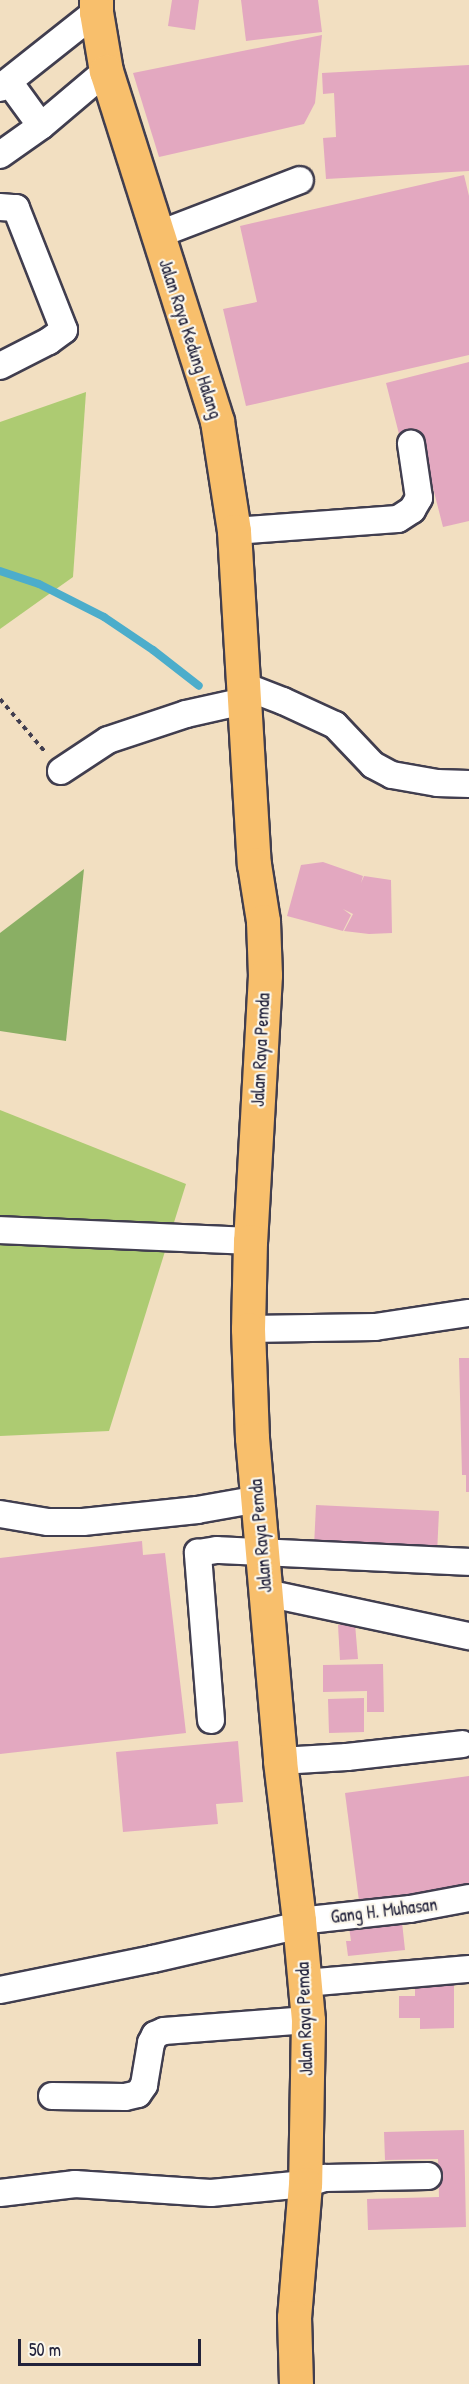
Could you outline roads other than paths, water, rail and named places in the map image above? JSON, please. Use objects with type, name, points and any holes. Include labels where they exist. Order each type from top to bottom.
[{"type":"main road","name":"Jalan Raya Kedung Halang","points":[[96,6],[106,71],[217,421],[234,531],[244,694]]},
{"type":"main road","name":"Jalan Raya Pemda","points":[[244,694],[254,864],[263,921],[265,975],[250,1241],[248,1329],[252,1438],[264,1554],[280,1761],[308,2020],[305,2184],[294,2317],[296,2384]]},
{"type":"street","points":[[41,126],[5,85],[96,6]]},
{"type":"street","points":[[0,155],[41,126],[106,71]]},
{"type":"street","points":[[157,235],[300,180]]},
{"type":"street","points":[[0,207],[16,208],[64,330],[49,341],[0,366]]},
{"type":"street","points":[[234,531],[398,519],[412,510],[419,498],[411,444]]},
{"type":"street","points":[[61,771],[108,740],[244,694],[284,701],[335,725],[374,765],[392,775],[437,783],[469,784]]},
{"type":"street","points":[[0,1230],[250,1241]]},
{"type":"street","points":[[248,1329],[375,1327],[469,1312]]},
{"type":"street","points":[[0,1514],[48,1522],[83,1522],[197,1510],[259,1499]]},
{"type":"street","points":[[211,1720],[197,1557],[202,1552],[217,1550],[469,1562]]},
{"type":"street","points":[[266,1593],[469,1636]]},
{"type":"street","points":[[280,1761],[347,1757],[462,1744]]},
{"type":"street","name":"Gang H. Muhasan","points":[[0,1990],[141,1962],[299,1923],[469,1899]]},
{"type":"street","points":[[305,1983],[469,1969]]},
{"type":"street","points":[[52,2096],[125,2097],[138,2094],[144,2085],[151,2043],[155,2035],[164,2031],[308,2020]]},
{"type":"street","points":[[0,2193],[75,2184],[211,2193],[305,2184],[326,2178],[428,2176]]},
{"type":"waterway","points":[[0,571],[39,584],[104,617],[153,650],[199,686]]}]
